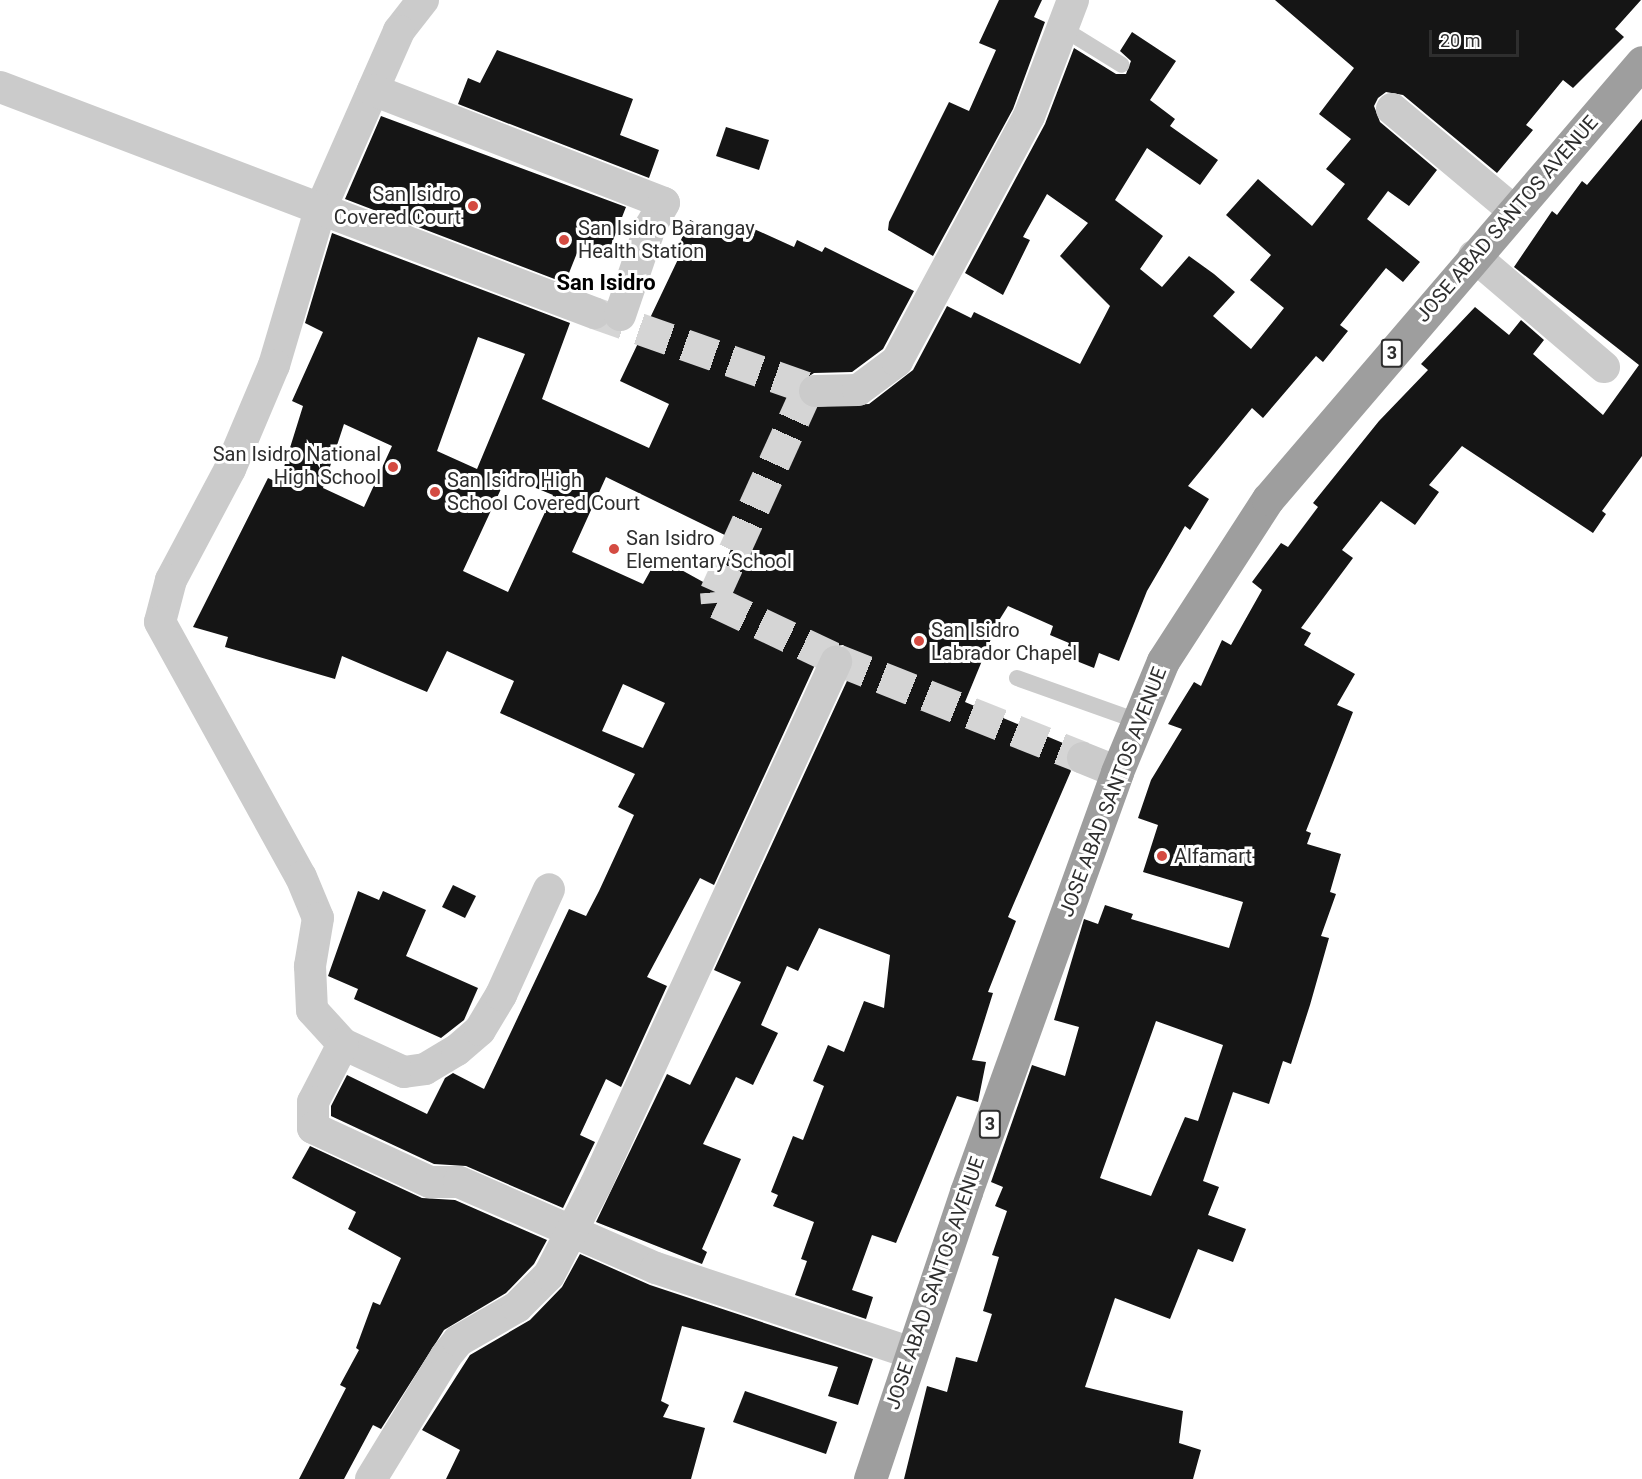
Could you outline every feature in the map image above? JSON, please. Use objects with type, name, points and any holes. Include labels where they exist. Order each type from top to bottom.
[{"type":"highway","name":"JOSE ABAD SANTOS AVENUE","points":[[870,1479],[909,1352],[1117,772],[1174,643],[1268,499],[1642,62]]},
{"type":"street","points":[[423,0],[399,31],[320,210],[274,365],[230,469],[171,580],[160,622],[301,877],[318,918],[310,966],[312,1010],[343,1044],[404,1072],[425,1069],[457,1050],[480,1030],[501,995],[549,889]]},
{"type":"street","points":[[814,391],[858,390],[897,361],[1029,116],[1068,14]]},
{"type":"street","points":[[0,87],[320,210],[607,314],[650,227],[664,204],[374,90]]},
{"type":"street","points":[[1392,109],[1514,211]]},
{"type":"street","points":[[1474,256],[1604,368]]},
{"type":"street","points":[[371,1479],[446,1356],[458,1341],[534,1292],[549,1275],[570,1228],[596,1184],[836,662]]},
{"type":"street","points":[[1083,758],[1117,772]]},
{"type":"street","points":[[343,1044],[313,1102],[313,1128],[430,1182],[459,1182],[570,1228],[656,1268],[909,1352]]},
{"type":"lane","points":[[1068,14],[1122,65]]},
{"type":"lane","points":[[1017,678],[1138,721]]},
{"type":"building","points":[[999,0],[1042,0],[1034,17],[1045,22],[1013,109],[933,256],[888,230],[889,222],[949,102],[969,111],[996,50],[979,43]]},
{"type":"building","points":[[1275,0],[1641,0],[1615,29],[1624,37],[1573,88],[1563,80],[1526,125],[1533,130],[1497,173],[1403,95],[1386,92],[1378,98],[1374,106],[1380,122],[1437,170],[1409,206],[1388,191],[1367,219],[1420,262],[1403,282],[1386,268],[1340,325],[1348,331],[1323,362],[1316,356],[1263,418],[1252,408],[1188,486],[1209,499],[1190,530],[1185,526],[1147,591],[1119,661],[1099,653],[1094,668],[1064,656],[1069,643],[1050,635],[1053,626],[1008,606],[998,622],[965,702],[1070,746],[1065,760],[1071,771],[1008,917],[1016,921],[988,992],[993,993],[972,1060],[986,1062],[978,1102],[957,1096],[896,1243],[872,1235],[852,1290],[873,1297],[866,1319],[795,1295],[807,1261],[801,1259],[814,1222],[773,1206],[778,1195],[771,1192],[793,1136],[803,1140],[824,1086],[813,1081],[828,1045],[844,1052],[864,1001],[884,1008],[890,955],[819,928],[798,971],[787,966],[761,1025],[778,1033],[753,1085],[736,1077],[703,1144],[741,1159],[702,1249],[707,1252],[702,1264],[596,1222],[667,1074],[690,1085],[741,982],[714,970],[852,670],[851,652],[843,645],[826,647],[820,654],[714,885],[700,878],[647,977],[667,986],[621,1087],[606,1079],[580,1135],[595,1142],[563,1208],[466,1166],[434,1164],[331,1116],[331,1106],[347,1075],[427,1114],[445,1078],[453,1073],[484,1089],[569,909],[586,916],[599,891],[634,815],[618,807],[635,774],[500,713],[514,681],[447,651],[427,692],[342,656],[335,679],[225,647],[228,637],[193,627],[268,478],[279,483],[303,406],[292,401],[323,332],[305,323],[332,233],[570,323],[542,399],[649,448],[669,404],[620,381],[681,253],[676,251],[690,220],[735,240],[743,224],[794,247],[797,240],[822,252],[825,247],[914,291],[883,349],[852,372],[814,373],[800,382],[797,392],[807,407],[869,404],[913,370],[947,306],[971,318],[974,312],[1080,364],[1110,306],[1060,256],[1088,223],[1047,194],[1023,237],[1030,240],[1003,295],[965,273],[1045,124],[1074,48],[1116,74],[1126,74],[1131,61],[1120,51],[1132,32],[1176,61],[1150,100],[1175,119],[1170,126],[1218,160],[1200,185],[1147,148],[1115,200],[1163,236],[1140,269],[1162,287],[1189,256],[1214,274],[1235,292],[1213,316],[1251,349],[1284,308],[1250,280],[1271,255],[1226,215],[1258,179],[1312,226],[1345,184],[1326,169],[1351,139],[1319,114],[1354,68]],"holes":[[[478,337],[525,354],[477,469],[437,451]],[[344,424],[392,446],[364,507],[323,488]],[[507,476],[553,495],[508,592],[463,571]],[[606,477],[735,540],[714,588],[658,557],[643,584],[572,552]],[[623,684],[665,703],[643,748],[602,731]]]},
{"type":"building","points":[[497,50],[633,99],[620,135],[659,150],[649,178],[458,104],[468,78],[480,83]]},
{"type":"building","points":[[381,116],[626,207],[608,253],[581,243],[565,283],[345,199]]},
{"type":"building","points":[[1642,119],[1642,456],[1602,511],[1606,514],[1593,533],[1462,446],[1429,485],[1439,492],[1415,525],[1381,501],[1342,550],[1353,558],[1301,628],[1311,633],[1304,645],[1355,674],[1337,705],[1353,712],[1306,831],[1311,833],[1307,844],[1341,854],[1330,892],[1336,894],[1321,936],[1329,938],[1310,1005],[1291,1064],[1283,1061],[1269,1104],[1233,1092],[1203,1181],[1219,1187],[1208,1215],[1246,1229],[1233,1262],[1198,1249],[1170,1319],[1115,1298],[1085,1387],[1183,1411],[1179,1443],[1201,1450],[1193,1479],[904,1479],[927,1386],[947,1392],[956,1357],[977,1362],[992,1314],[983,1311],[999,1257],[992,1255],[1007,1211],[995,1206],[1003,1187],[991,1182],[1032,1065],[1065,1076],[1079,1027],[1054,1020],[1084,919],[1098,924],[1105,905],[1133,914],[1131,919],[1229,948],[1243,902],[1143,872],[1158,825],[1138,818],[1151,780],[1182,729],[1168,724],[1194,682],[1201,686],[1222,640],[1231,645],[1262,590],[1252,582],[1281,543],[1288,547],[1318,507],[1313,503],[1379,421],[1428,370],[1421,364],[1475,307],[1509,335],[1521,320],[1544,340],[1533,354],[1603,415],[1639,365],[1514,267],[1552,211],[1557,215],[1582,181],[1587,185]],"holes":[[[1156,1021],[1223,1045],[1198,1121],[1185,1117],[1151,1196],[1100,1178]]]},
{"type":"building","points":[[726,127],[769,140],[759,170],[716,156]]},
{"type":"building","points":[[453,885],[476,896],[465,918],[442,907]]},
{"type":"building","points":[[358,891],[379,900],[383,891],[426,910],[406,956],[478,988],[464,1020],[441,1038],[354,999],[358,989],[328,976]]},
{"type":"building","points":[[310,1146],[422,1198],[455,1200],[547,1240],[534,1264],[506,1293],[444,1330],[381,1429],[373,1425],[344,1479],[299,1479],[346,1388],[340,1385],[359,1350],[356,1348],[373,1302],[380,1305],[401,1258],[348,1229],[356,1212],[292,1178]]},
{"type":"building","points":[[580,1254],[650,1285],[873,1359],[858,1405],[828,1396],[838,1367],[682,1326],[661,1401],[669,1405],[663,1417],[705,1428],[691,1479],[446,1479],[460,1450],[422,1430],[470,1355],[530,1320],[562,1287]]},
{"type":"building","points":[[745,1391],[837,1422],[826,1454],[733,1422]]},
{"type":"tunnel","points":[[594,313],[815,391]]},
{"type":"tunnel","points":[[807,391],[716,592],[717,603],[837,660],[1083,758]]},
{"type":"place","name":"San Isidro Covered Court","points":[[473,206]]},
{"type":"place","name":"San Isidro Barangay Health Station","points":[[564,240]]},
{"type":"place","name":"San Isidro National High School","points":[[393,467]]},
{"type":"place","name":"San Isidro High School Covered Court","points":[[435,492]]},
{"type":"place","name":"San Isidro Elementary School","points":[[614,549]]},
{"type":"place","name":"San Isidro Labrador Chapel","points":[[919,641]]},
{"type":"place","name":"Alfamart","points":[[1162,856]]},
{"type":"district","name":"San Isidro","points":[[606,283]]}]
